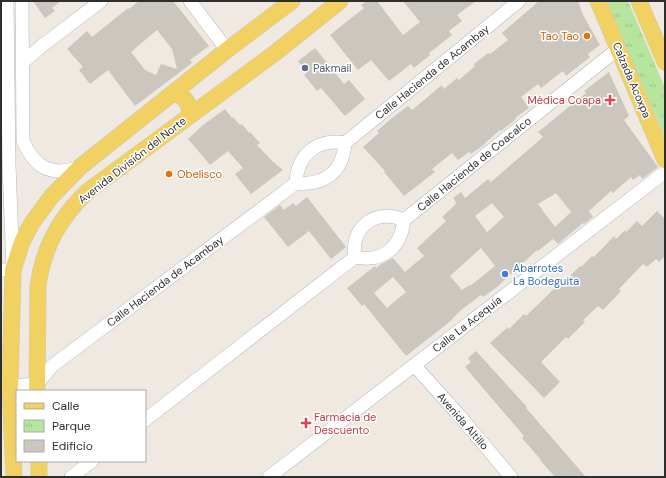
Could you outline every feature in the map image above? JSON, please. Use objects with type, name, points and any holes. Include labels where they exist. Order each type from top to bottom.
[{"type":"main road","points":[[14,477],[6,387],[7,270],[32,223],[51,197],[80,167],[227,50],[292,1]]},
{"type":"main road","name":"Avenida División del Norte","points":[[37,387],[38,286],[43,261],[52,236],[67,212],[88,191],[275,53],[340,1]]},
{"type":"main road","name":"Calzada Acoxpa","points":[[598,1],[665,160]]},
{"type":"main road","points":[[639,1],[665,62]]},
{"type":"main road","points":[[187,83],[190,97],[197,103],[205,104]]},
{"type":"main road","points":[[173,94],[178,94],[187,100],[190,108],[189,116]]},
{"type":"main road","points":[[39,462],[39,477]]},
{"type":"street","points":[[7,1],[4,48],[7,270]]},
{"type":"street","points":[[22,1],[22,141],[35,162],[45,168],[57,172],[80,167]]},
{"type":"street","points":[[22,63],[101,1]]},
{"type":"street","points":[[190,1],[227,50]]},
{"type":"street","name":"Calle Hacienda de Acambay","points":[[345,143],[519,1]]},
{"type":"street","name":"Calle Hacienda de Coacalco","points":[[404,220],[619,48]]},
{"type":"street","points":[[324,143],[345,143],[342,159],[332,173],[319,181],[312,183],[296,183],[298,168],[312,150],[324,143]]},
{"type":"street","name":"Calle La Acequia","points":[[269,477],[665,172]]},
{"type":"street","name":"Calle Hacienda de Acambay","points":[[37,387],[52,366],[296,183]]},
{"type":"street","points":[[146,419],[355,257],[378,257],[391,250],[401,236],[404,220],[397,217],[383,216],[369,221],[357,237],[355,244],[355,257]]},
{"type":"street","name":"Avenida Altillo","points":[[414,365],[459,415],[510,477]]},
{"type":"street","points":[[6,387],[37,387]]},
{"type":"street","points":[[71,477],[91,462]]},
{"type":"green space","points":[[606,1],[628,1],[665,88],[665,137]]},
{"type":"building","points":[[33,1],[61,1],[52,8],[55,11],[45,18]]},
{"type":"building","points":[[139,1],[173,1],[209,46],[190,60],[192,63],[135,106],[108,70],[90,84],[79,70],[83,67],[67,49],[87,31],[92,37],[128,8],[129,9]],"holes":[[[157,30],[172,49],[177,69],[161,64],[156,75],[145,70],[131,52]]]},
{"type":"building","points":[[367,1],[377,1],[403,35],[420,22],[403,1],[476,1],[457,15],[462,21],[449,31],[452,35],[429,53],[430,55],[414,68],[411,64],[389,81],[371,60],[358,70],[330,35],[364,8],[361,5]]},
{"type":"building","points":[[539,1],[578,1],[583,15],[600,45],[588,54],[590,57],[566,76],[563,71],[541,88],[538,84],[521,97],[529,108],[501,131],[500,130],[485,144],[471,154],[469,152],[458,160],[452,153],[432,169],[435,172],[404,196],[384,172],[385,171],[363,147],[379,133],[377,131],[408,106],[412,110],[442,85],[444,89],[457,78],[459,80],[475,66],[474,64],[508,40],[502,33]]},
{"type":"building","points":[[315,48],[344,84],[349,80],[365,99],[345,116],[321,88],[317,91],[304,75],[307,72],[298,61]]},
{"type":"building","points":[[609,72],[629,116],[624,120],[658,167],[642,179],[640,175],[633,180],[631,177],[613,193],[611,191],[589,211],[593,217],[584,224],[583,223],[558,244],[553,239],[538,251],[537,250],[497,287],[483,297],[481,295],[461,310],[447,324],[406,356],[364,304],[362,306],[347,288],[375,266],[376,268],[393,258],[405,272],[424,256],[417,248],[446,221],[442,217],[455,205],[456,202],[453,198],[461,192],[465,198],[488,179],[491,182],[543,137],[538,132],[586,93],[584,91]],"holes":[[[556,193],[571,212],[555,227],[538,204]],[[492,203],[504,217],[487,232],[475,216]],[[481,248],[495,266],[470,286],[469,285],[462,290],[450,276]],[[393,277],[406,292],[387,308],[374,293]]]},
{"type":"building","points":[[225,109],[232,118],[233,117],[240,125],[242,124],[249,133],[250,132],[260,143],[257,145],[283,170],[251,194],[235,174],[243,168],[228,151],[210,165],[188,139],[203,125]]},
{"type":"building","points":[[307,197],[346,247],[331,259],[309,231],[288,247],[264,217],[280,205],[284,210],[293,203],[296,206]]},
{"type":"building","points":[[657,211],[665,219],[665,256],[659,262],[656,259],[647,267],[643,264],[619,289],[621,291],[603,310],[598,306],[583,320],[585,322],[568,339],[566,337],[541,362],[560,382],[544,398],[490,343],[508,327],[509,329],[524,314],[526,316],[556,287],[557,289],[580,266],[581,267],[592,256],[594,257],[614,236],[616,239],[637,221],[642,226]]},
{"type":"building","points":[[476,351],[527,407],[526,408],[586,477],[555,477],[540,460],[522,438],[524,436],[465,367],[471,362],[468,358]]},
{"type":"place","name":"Tao Tao","points":[[587,36]]},
{"type":"place","name":"Pakmail","points":[[305,68]]},
{"type":"place","name":"Médica Coapa","points":[[610,100]]},
{"type":"place","name":"Obelisco","points":[[169,174]]},
{"type":"place","name":"Abarrotes La Bodeguita","points":[[505,274]]},
{"type":"place","name":"Farmacia de Descuento","points":[[306,423]]}]
